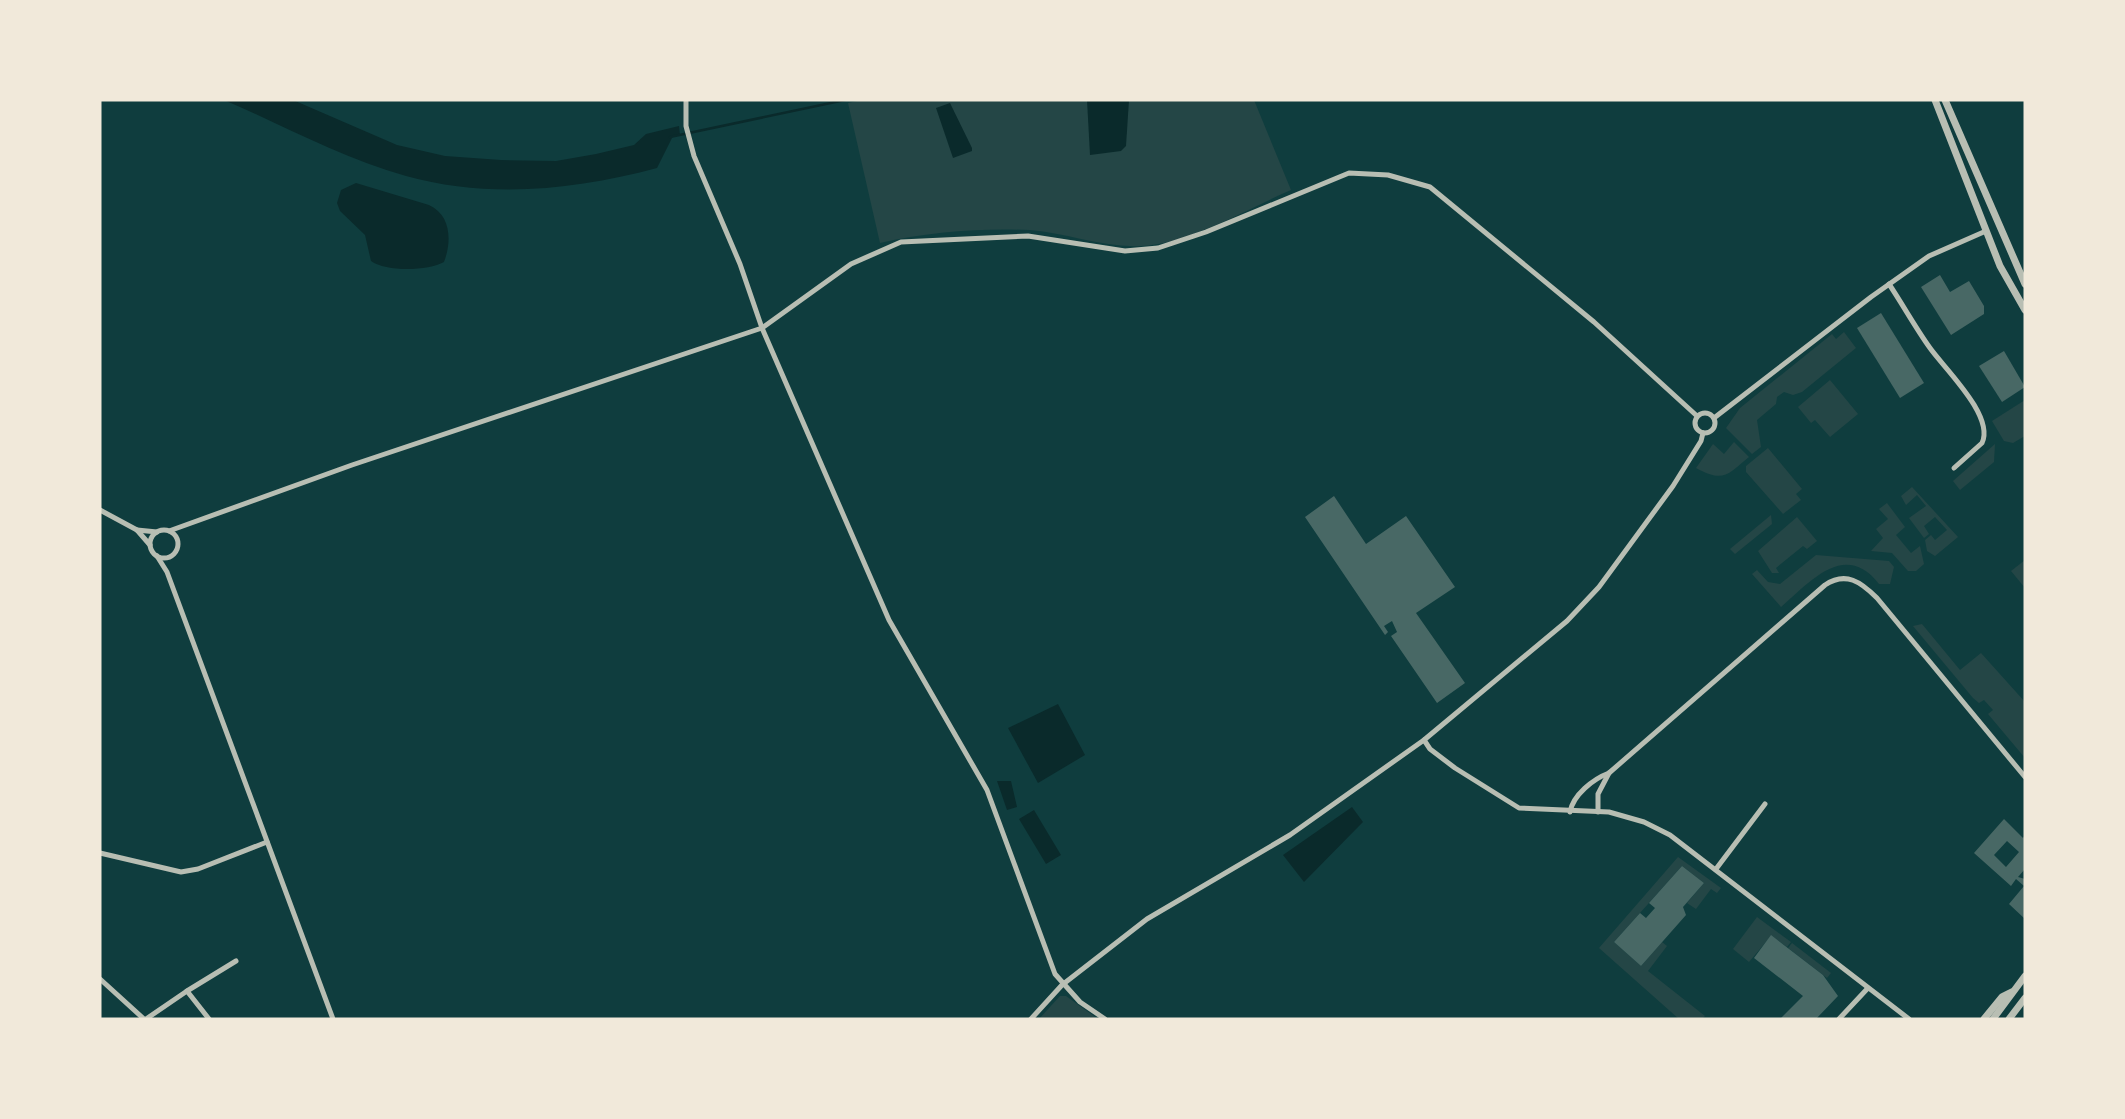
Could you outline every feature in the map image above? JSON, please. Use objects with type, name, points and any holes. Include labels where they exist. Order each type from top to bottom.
[{"type":"street","points":[[685,100],[686,126],[691,146],[740,264],[762,328],[889,621],[992,801],[1038,935],[1062,985],[1105,1019]]},
{"type":"street","points":[[1935,100],[1986,231],[2025,310]]},
{"type":"street","points":[[1945,100],[2025,284]]},
{"type":"street","points":[[137,530],[169,531],[184,527],[357,463],[762,328],[851,264],[873,252],[901,242],[1028,236],[1125,251],[1158,248],[1206,232],[1349,173],[1369,173],[1430,187],[1594,322],[1697,416]]},
{"type":"street","points":[[1714,418],[1929,256],[1986,231]]},
{"type":"street","points":[[1889,284],[1932,351],[1951,370],[1984,425],[1982,443],[1954,468]]},
{"type":"street","points":[[1697,416],[1706,412],[1714,418]]},
{"type":"street","points":[[1697,416],[1695,426],[1703,433]]},
{"type":"street","points":[[1031,1019],[1062,985],[1147,919],[1290,835],[1424,740],[1567,621],[1600,587],[1673,486],[1703,433],[1714,428],[1714,418]]},
{"type":"street","points":[[100,510],[137,530],[167,572],[333,1019]]},
{"type":"street","points":[[167,572],[184,527]]},
{"type":"street","points":[[150,545],[157,531]]},
{"type":"street","points":[[169,531],[177,540]]},
{"type":"street","points":[[157,556],[171,556]]},
{"type":"street","points":[[1570,811],[1583,791],[1609,772],[1825,585],[1843,578],[1860,583],[1877,598],[2025,777]]},
{"type":"street","points":[[1424,740],[1430,749],[1455,768],[1515,806],[1533,810],[1621,815],[1657,828],[1716,869],[1909,1019]]},
{"type":"street","points":[[1598,812],[1598,794],[1609,772]]},
{"type":"street","points":[[1716,869],[1765,804]]},
{"type":"street","points":[[100,853],[181,872],[198,869],[267,842]]},
{"type":"street","points":[[100,979],[145,1019],[236,961]]},
{"type":"street","points":[[1993,1019],[2025,976]]},
{"type":"street","points":[[1839,1019],[1868,988]]},
{"type":"street","points":[[1984,1019],[2002,997],[2015,990]]},
{"type":"street","points":[[187,991],[209,1019]]},
{"type":"street","points":[[2009,1019],[2025,998]]},
{"type":"shaded area","points":[[224,100],[293,100],[397,145],[445,156],[556,161],[634,145],[646,134],[679,126],[680,135],[673,136],[657,168],[626,176],[532,189],[469,188],[383,169],[336,151]]},
{"type":"shaded area","points":[[861,100],[1254,100],[1291,190],[1218,224],[1159,244],[1113,245],[1030,230],[973,230],[880,243],[848,103]]},
{"type":"shaded area","points":[[1087,100],[1129,100],[1126,146],[1121,151],[1090,155]]},
{"type":"shaded area","points":[[950,103],[972,148],[972,151],[953,158],[936,108]]},
{"type":"shaded area","points":[[356,183],[436,209],[448,229],[444,262],[407,269],[386,267],[371,261],[365,235],[340,211],[337,203],[341,190]]},
{"type":"shaded area","points":[[1844,332],[1856,348],[1802,392],[1793,395],[1784,392],[1777,397],[1776,404],[1757,420],[1761,447],[1752,454],[1726,428],[1740,408],[1832,334],[1836,339]]},
{"type":"shaded area","points":[[1830,380],[1858,414],[1830,437],[1815,420],[1811,423],[1798,407]]},
{"type":"shaded area","points":[[2025,400],[2025,436],[2013,443],[2004,441],[1992,421]]},
{"type":"shaded area","points":[[1734,442],[1749,457],[1730,472],[1719,476],[1696,468],[1713,444],[1724,454]]},
{"type":"shaded area","points":[[1995,444],[1994,462],[1960,490],[1953,481]]},
{"type":"shaded area","points":[[1768,448],[1802,489],[1796,494],[1801,500],[1783,514],[1746,472],[1746,466]]},
{"type":"shaded area","points":[[1912,487],[1958,537],[1935,556],[1927,551],[1925,540],[1931,535],[1935,540],[1947,530],[1935,517],[1924,526],[1929,534],[1924,538],[1909,518],[1926,506],[1917,495],[1906,505],[1901,496]]},
{"type":"shaded area","points":[[1887,503],[1905,527],[1896,535],[1911,553],[1920,546],[1924,564],[1916,571],[1908,571],[1892,553],[1871,551],[1883,538],[1876,529],[1888,519],[1879,509]]},
{"type":"shaded area","points":[[1771,515],[1772,524],[1735,554],[1730,549]]},
{"type":"shaded area","points":[[1797,517],[1817,541],[1807,549],[1803,546],[1776,568],[1779,573],[1772,573],[1758,551]]},
{"type":"shaded area","points":[[1816,555],[1889,561],[1894,567],[1890,584],[1879,584],[1866,571],[1841,565],[1816,577],[1781,607],[1752,574],[1757,570],[1768,582],[1780,584]]},
{"type":"shaded area","points":[[2025,560],[2025,588],[2011,571]]},
{"type":"shaded area","points":[[1922,624],[1960,670],[1981,653],[2025,702],[2025,758],[1988,714],[1993,710],[1984,700],[1979,703],[1973,698],[1913,626]]},
{"type":"shaded area","points":[[1058,704],[1085,755],[1038,783],[1008,728]]},
{"type":"shaded area","points":[[997,781],[1011,781],[1017,807],[1007,810]]},
{"type":"shaded area","points":[[1352,807],[1363,822],[1304,882],[1283,855]]},
{"type":"shaded area","points":[[1034,810],[1061,855],[1046,864],[1019,819]]},
{"type":"shaded area","points":[[1678,857],[1721,888],[1717,893],[1711,889],[1696,909],[1687,903],[1704,883],[1682,866],[1614,942],[1641,966],[1662,942],[1667,946],[1648,971],[1705,1016],[1702,1019],[1679,1019],[1599,948]]},
{"type":"shaded area","points":[[1757,917],[1791,942],[1787,947],[1771,936],[1749,962],[1733,949]]},
{"type":"shaded area","points":[[1792,943],[1831,973],[1827,978],[1788,948]]},
{"type":"shaded area","points":[[1060,996],[1066,996],[1098,1019],[1039,1019]]},
{"type":"building","points":[[1940,275],[1950,292],[1969,281],[1984,306],[1984,314],[1951,335],[1921,287]]},
{"type":"building","points":[[1881,313],[1924,383],[1900,398],[1857,328]]},
{"type":"building","points":[[2004,351],[2025,387],[2002,402],[1979,366]]},
{"type":"building","points":[[1334,496],[1366,544],[1406,516],[1455,587],[1416,613],[1465,683],[1437,703],[1391,636],[1397,632],[1392,621],[1384,626],[1388,632],[1385,635],[1305,517]]},
{"type":"building","points":[[2004,819],[2023,838],[2025,835],[2025,869],[2018,877],[2025,879],[2025,919],[2009,904],[2024,886],[2016,879],[2011,886],[1974,853]],"holes":[[[2007,841],[2019,852],[2006,867],[1994,855]]]},
{"type":"building","points":[[1682,866],[1704,883],[1683,907],[1686,915],[1641,966],[1614,942],[1640,913],[1646,918],[1655,908],[1649,903]]},
{"type":"building","points":[[1771,935],[1823,975],[1838,996],[1816,1019],[1780,1019],[1803,996],[1754,958]]},
{"type":"waterway","points":[[670,137],[845,100]]}]
